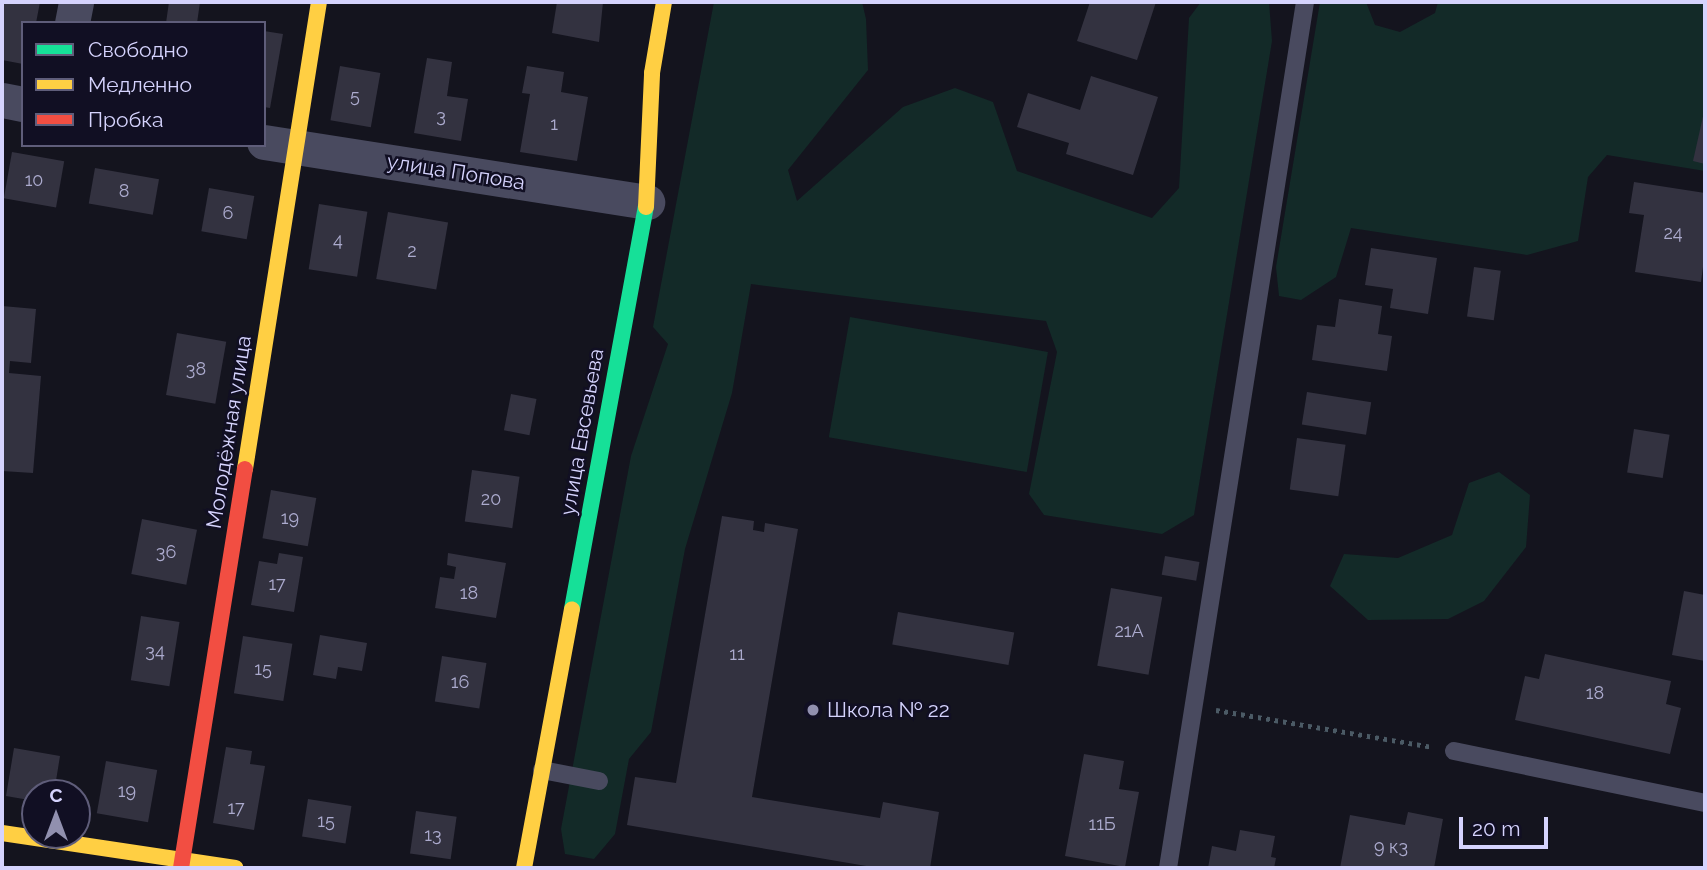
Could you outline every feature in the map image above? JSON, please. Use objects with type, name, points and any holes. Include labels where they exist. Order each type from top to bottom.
[{"type":"street","points":[[72,21],[76,2]]},
{"type":"street","name":"Молодёжная улица","points":[[182,864],[280,144],[319,2]]},
{"type":"street","name":"улица Евсевьева","points":[[524,868],[647,202],[652,73],[664,2]]},
{"type":"street","points":[[2,100],[21,104]]},
{"type":"street","name":"улица Попова","points":[[280,144],[647,202]]},
{"type":"street","points":[[2,833],[182,864],[234,868]]},
{"type":"lane","points":[[1168,868],[1306,2]]},
{"type":"lane","points":[[1454,751],[1705,803]]},
{"type":"lane","points":[[542,770],[599,781]]},
{"type":"path","points":[[1194,706],[1454,751]]},
{"type":"green space","points":[[714,2],[862,2],[866,19],[868,70],[788,170],[797,201],[903,107],[955,88],[993,102],[1017,171],[1152,218],[1179,188],[1189,18],[1201,2],[1269,2],[1272,41],[1194,515],[1162,534],[1044,515],[1029,494],[1057,352],[1046,321],[751,284],[732,393],[685,549],[651,732],[629,759],[615,834],[594,859],[565,854],[561,829],[631,456],[668,344],[653,327]]},
{"type":"green space","points":[[1320,2],[1366,2],[1375,25],[1400,32],[1435,13],[1438,2],[1705,2],[1705,171],[1607,155],[1588,177],[1578,241],[1527,255],[1351,228],[1336,277],[1301,300],[1279,296],[1276,267]]},
{"type":"green space","points":[[850,317],[1048,352],[1027,472],[829,437]]},
{"type":"green space","points":[[1499,472],[1530,495],[1526,547],[1484,601],[1448,619],[1368,620],[1330,586],[1344,554],[1398,558],[1452,535],[1469,483]]},
{"type":"building","points":[[2,2],[40,2],[36,21],[21,21],[21,64],[2,60]]},
{"type":"building","points":[[169,2],[200,2],[197,21],[166,21]]},
{"type":"building","points":[[557,2],[603,2],[599,42],[552,33]]},
{"type":"building","points":[[1090,2],[1156,2],[1137,60],[1077,41]]},
{"type":"building","points":[[266,31],[283,34],[270,108],[266,107]]},
{"type":"building","points":[[427,58],[452,62],[447,96],[468,99],[461,141],[414,133]]},
{"type":"building","points":[[340,66],[380,73],[371,127],[330,120]]},
{"type":"building","points":[[527,66],[564,72],[561,92],[588,97],[577,161],[520,152],[530,94],[522,93]]},
{"type":"building","points":[[1091,76],[1158,97],[1133,175],[1066,154],[1069,143],[1017,127],[1028,93],[1080,110]]},
{"type":"building","points":[[1705,112],[1705,164],[1693,161]]},
{"type":"building","points":[[12,152],[64,161],[56,207],[4,198]]},
{"type":"building","points":[[95,168],[159,179],[153,215],[89,203]]},
{"type":"building","points":[[1634,182],[1705,193],[1705,252],[1701,282],[1635,272],[1644,215],[1629,213]]},
{"type":"building","points":[[209,188],[254,196],[247,239],[201,231]]},
{"type":"building","points":[[319,204],[367,212],[357,277],[309,269]]},
{"type":"building","points":[[388,212],[448,223],[436,290],[376,279]]},
{"type":"building","points":[[1371,248],[1437,258],[1428,314],[1390,308],[1393,289],[1365,285]]},
{"type":"building","points":[[1474,267],[1501,271],[1494,320],[1467,317]]},
{"type":"building","points":[[1339,299],[1382,306],[1378,334],[1392,336],[1387,371],[1312,360],[1317,325],[1335,327]]},
{"type":"building","points":[[2,306],[36,309],[31,363],[10,361],[9,373],[41,376],[33,473],[2,471]]},
{"type":"building","points":[[177,333],[226,342],[215,404],[166,395]]},
{"type":"building","points":[[1307,392],[1371,402],[1366,435],[1302,425]]},
{"type":"building","points":[[511,394],[537,399],[529,435],[504,430]]},
{"type":"building","points":[[1634,429],[1670,435],[1663,478],[1627,472]]},
{"type":"building","points":[[1297,438],[1346,445],[1338,496],[1290,489]]},
{"type":"building","points":[[472,470],[520,477],[512,528],[465,521]]},
{"type":"building","points":[[271,490],[316,498],[308,546],[262,538]]},
{"type":"building","points":[[722,516],[754,521],[753,530],[764,532],[765,523],[798,529],[752,797],[880,818],[883,802],[939,812],[930,868],[878,868],[627,825],[635,777],[676,783]]},
{"type":"building","points":[[142,519],[197,530],[186,585],[131,574]]},
{"type":"building","points":[[279,553],[303,557],[294,612],[251,605],[259,561],[277,564]]},
{"type":"building","points":[[448,553],[506,563],[496,618],[435,608],[440,577],[454,579],[456,567],[447,565]]},
{"type":"building","points":[[1165,556],[1199,562],[1196,581],[1162,575]]},
{"type":"building","points":[[1111,588],[1162,597],[1148,675],[1097,666]]},
{"type":"building","points":[[1684,591],[1705,595],[1705,661],[1672,655]]},
{"type":"building","points":[[898,612],[1014,632],[1008,665],[892,644]]},
{"type":"building","points":[[141,616],[180,622],[169,686],[131,680]]},
{"type":"building","points":[[320,635],[367,643],[362,671],[338,667],[336,679],[313,675]]},
{"type":"building","points":[[243,636],[292,644],[283,701],[234,693]]},
{"type":"building","points":[[1545,654],[1671,681],[1666,704],[1681,708],[1670,754],[1515,720],[1525,676],[1539,679]]},
{"type":"building","points":[[442,656],[486,663],[479,708],[435,701]]},
{"type":"building","points":[[226,747],[252,751],[250,764],[265,766],[254,830],[213,823]]},
{"type":"building","points":[[14,748],[60,756],[56,779],[21,779],[21,799],[6,796]]},
{"type":"building","points":[[1084,754],[1124,761],[1119,789],[1139,792],[1125,867],[1065,856]]},
{"type":"building","points":[[106,761],[157,770],[148,822],[97,813]]},
{"type":"building","points":[[308,799],[351,806],[346,843],[302,837]]},
{"type":"building","points":[[416,811],[457,817],[451,859],[410,854]]},
{"type":"building","points":[[1408,812],[1443,819],[1434,868],[1340,868],[1350,815],[1405,825]]},
{"type":"building","points":[[1240,830],[1275,836],[1271,857],[1276,858],[1274,868],[1208,868],[1212,846],[1236,851]]},
{"type":"traffic: fast","points":[[572,609],[646,207]]},
{"type":"traffic: slow","points":[[245,469],[319,2]]},
{"type":"traffic: slow","points":[[646,207],[652,73],[664,2]]},
{"type":"traffic: slow","points":[[524,868],[572,609]]},
{"type":"traffic: slow","points":[[2,833],[235,868]]},
{"type":"traffic: jam","points":[[181,868],[245,469]]},
{"type":"place","name":"Школа № 22","points":[[813,710]]}]
